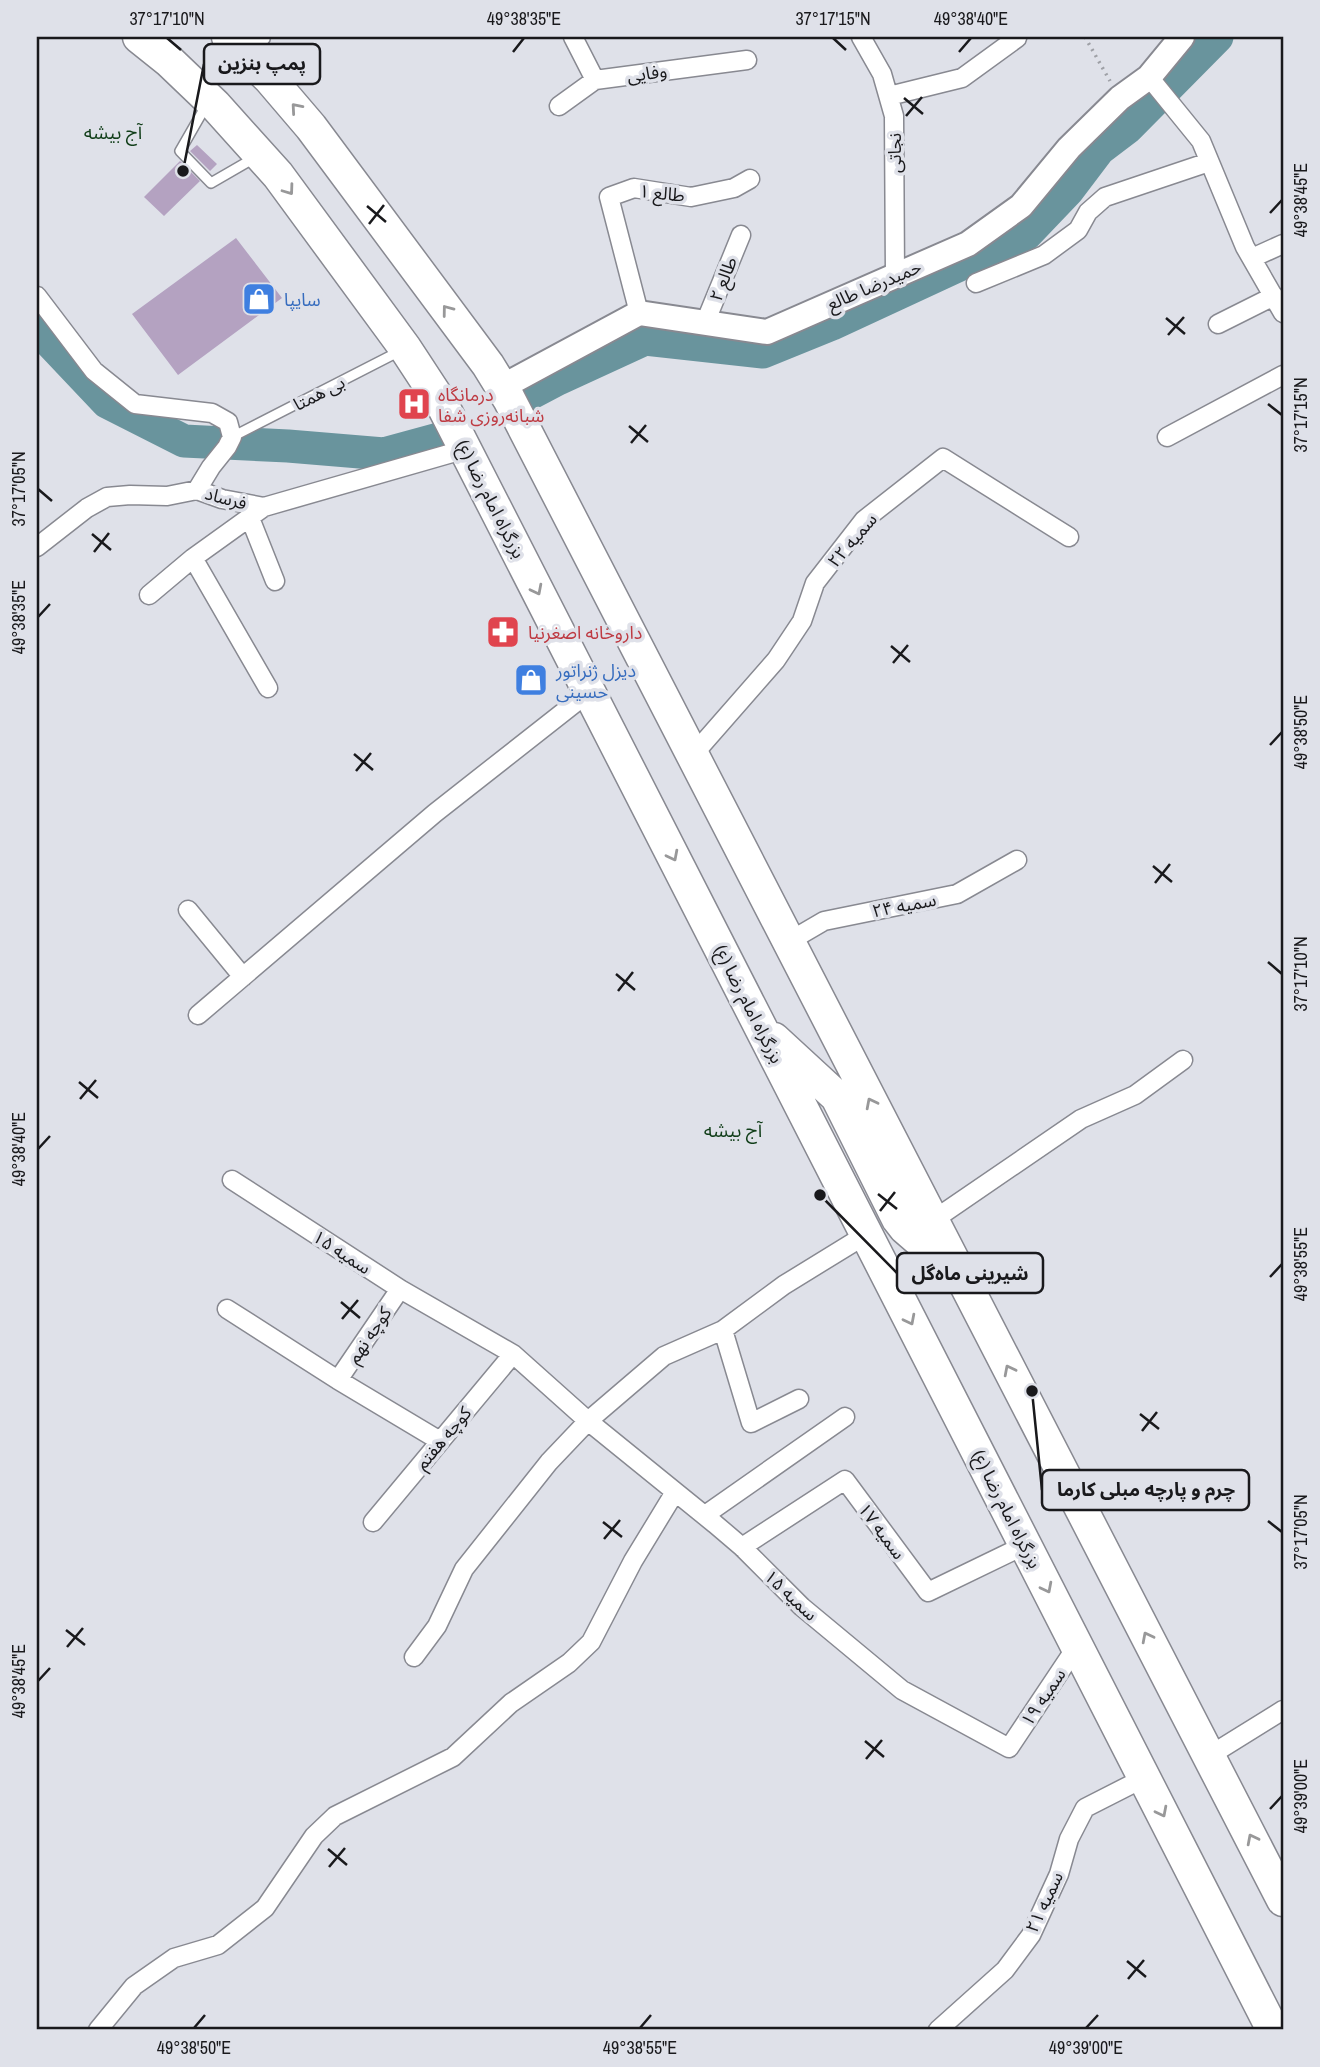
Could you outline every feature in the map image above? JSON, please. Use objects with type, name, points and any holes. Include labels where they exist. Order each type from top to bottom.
[{"type":"highway","name":"بزرگراه امام رضا (ع)","points":[[139,37],[210,99],[260,154],[405,348],[443,406],[1273,2030]]},
{"type":"highway","points":[[244,42],[311,127],[502,387],[788,942],[878,1148],[902,1224],[961,1277]]},
{"type":"highway","points":[[760,1027],[837,1097],[932,1221],[1283,1900]]},
{"type":"highway","points":[[832,1168],[878,1148]]},
{"type":"main road","name":"حمیدرضا طالع","points":[[639,313],[766,332],[968,244],[1021,206],[1069,148],[1120,99],[1149,77],[1182,37]]},
{"type":"main road","points":[[502,387],[639,313]]},
{"type":"street","points":[[559,106],[595,80],[573,37]]},
{"type":"street","name":"نجاتی","points":[[861,37],[882,74],[894,116],[894,276]]},
{"type":"street","points":[[889,96],[962,78],[1017,38]]},
{"type":"street","name":"وفایی","points":[[595,80],[747,60]]},
{"type":"street","points":[[1149,77],[1201,141],[1252,258],[1283,313]]},
{"type":"street","points":[[976,283],[1044,255],[1078,230],[1088,212],[1105,197],[1209,162]]},
{"type":"street","name":"طالع ۱","points":[[639,313],[609,197],[634,188],[691,197],[734,188],[750,179]]},
{"type":"street","name":"طالع ۲","points":[[705,323],[741,235]]},
{"type":"street","points":[[1252,258],[1283,244]]},
{"type":"street","points":[[37,296],[94,371],[135,404],[212,413],[228,422],[230,441],[197,489]]},
{"type":"street","points":[[1218,324],[1274,296]]},
{"type":"street","points":[[1167,437],[1283,375]]},
{"type":"street","name":"فرساد","points":[[37,547],[87,508],[107,497],[167,496],[197,489],[257,512],[466,449]]},
{"type":"street","name":"سمیه ۲۲","points":[[692,756],[776,660],[802,621],[815,583],[864,520],[943,458],[1069,537]]},
{"type":"street","points":[[149,595],[193,558],[257,512],[275,581]]},
{"type":"street","points":[[193,558],[268,688]]},
{"type":"street","points":[[198,1015],[435,813],[589,692]]},
{"type":"street","name":"سمیه ۲۴","points":[[788,942],[824,921],[957,894],[1017,860]]},
{"type":"street","points":[[188,910],[243,977]]},
{"type":"street","points":[[932,1221],[1081,1119],[1135,1096],[1183,1060]]},
{"type":"street","name":"سمیه ۱۵","points":[[232,1180],[400,1289],[513,1354],[588,1421],[705,1515],[802,1607],[902,1690],[1009,1748]]},
{"type":"street","points":[[414,1657],[437,1626],[464,1569],[549,1462],[588,1421],[664,1356],[723,1330],[784,1285],[867,1234]]},
{"type":"street","name":"کوچه نهم","points":[[338,1380],[400,1289]]},
{"type":"street","points":[[227,1309],[440,1441]]},
{"type":"street","points":[[723,1330],[751,1423],[799,1399]]},
{"type":"street","name":"کوچه هفتم","points":[[373,1522],[513,1354]]},
{"type":"street","points":[[705,1515],[845,1417]]},
{"type":"street","name":"سمیه ۱۷","points":[[742,1548],[845,1480],[928,1592],[1025,1545]]},
{"type":"street","points":[[98,2030],[134,1986],[174,1958],[218,1945],[265,1908],[314,1836],[335,1816],[453,1757],[511,1703],[569,1663],[591,1642],[633,1561],[675,1492]]},
{"type":"street","name":"سمیه ۱۹","points":[[1009,1748],[1077,1646]]},
{"type":"street","points":[[1209,1756],[1283,1710]]},
{"type":"street","name":"سمیه ۲۱","points":[[938,2030],[1005,1970],[1031,1935],[1059,1874],[1069,1839],[1085,1808],[1144,1778]]},
{"type":"lane","points":[[210,99],[180,151],[211,183],[260,154]]},
{"type":"lane","name":"بی همتا","points":[[230,441],[405,348]]},
{"type":"path","points":[[1085,37],[1120,99]]},
{"type":"building","points":[[197,145],[217,164],[210,171],[190,151]]},
{"type":"building","points":[[180,161],[200,181],[164,216],[144,197]]},
{"type":"building","points":[[236,238],[282,298],[178,375],[132,314]]},
{"type":"waterway","points":[[522,398],[645,339],[763,352],[832,324],[1026,234],[1068,190],[1099,149],[1128,127],[1217,37]]},
{"type":"waterway","points":[[37,328],[107,402],[184,441],[384,454],[450,436]]},
{"type":"place","name":"پمپ بنزین","points":[[183,171]]},
{"type":"place","name":"سایپا","points":[[259,299]]},
{"type":"place","name":"درمانگاه شبانه‌روزی شفا","points":[[414,404]]},
{"type":"place","name":"داروخانه اصغرنیا","points":[[503,632]]},
{"type":"place","name":"دیزل ژنراتور حسینی","points":[[531,680]]},
{"type":"place","name":"شیرینی ماه‌گل","points":[[820,1195]]},
{"type":"place","name":"چرم و پارچه مبلی کارما","points":[[1032,1391]]},
{"type":"district","name":"آج بیشه","points":[[113,132]]},
{"type":"district","name":"آج بیشه","points":[[733,1130]]}]
